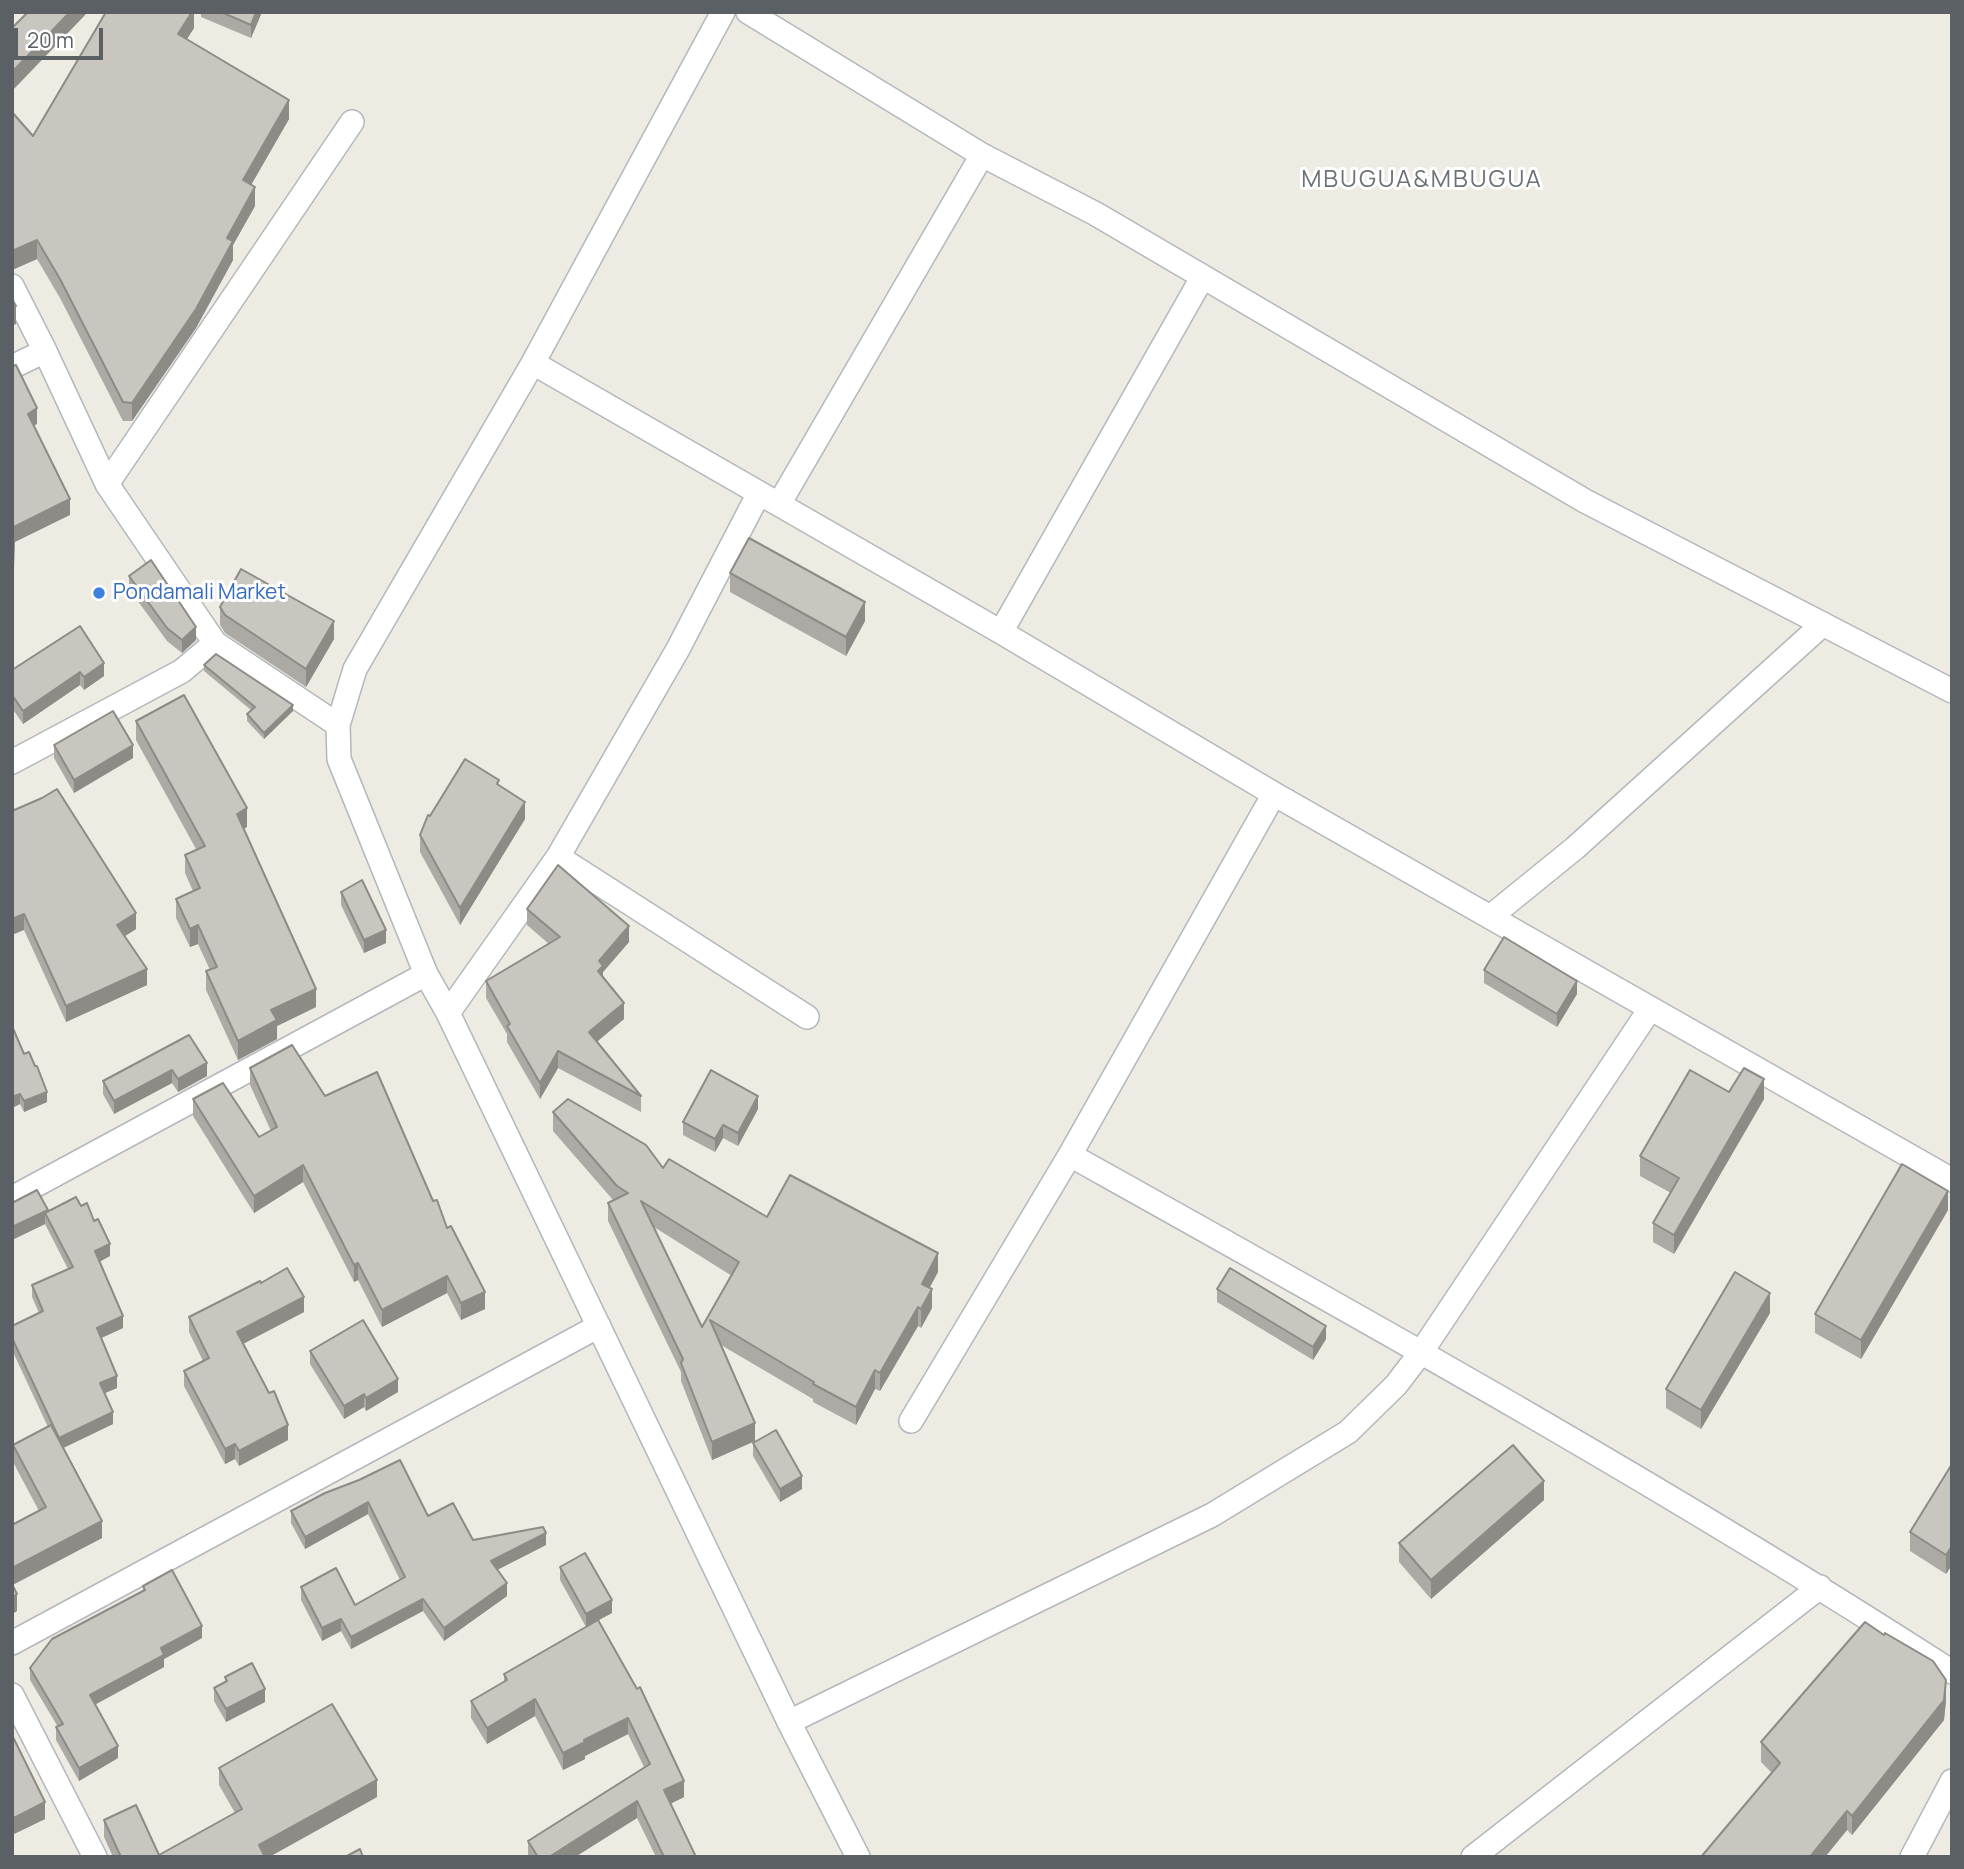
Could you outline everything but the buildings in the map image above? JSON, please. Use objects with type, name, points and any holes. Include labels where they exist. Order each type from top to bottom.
[{"type":"street","points":[[723,12],[533,363],[355,669],[338,725],[340,759],[426,975],[448,1013],[789,1722],[858,1857]]},
{"type":"street","points":[[748,12],[982,155],[1096,214],[1585,501],[1952,691]]},
{"type":"street","points":[[107,484],[352,122]]},
{"type":"street","points":[[779,504],[982,155]]},
{"type":"street","points":[[1001,632],[1202,278]]},
{"type":"street","points":[[12,286],[107,484],[215,643],[338,725]]},
{"type":"street","points":[[12,368],[45,351]]},
{"type":"street","points":[[533,363],[1001,632],[1274,794],[1952,1180]]},
{"type":"street","points":[[448,1013],[558,857],[678,649],[759,493]]},
{"type":"street","points":[[1490,917],[1575,848],[1823,624]]},
{"type":"street","points":[[12,762],[182,671],[215,643]]},
{"type":"street","points":[[911,1421],[1070,1155],[1274,794]]},
{"type":"street","points":[[558,857],[807,1017]]},
{"type":"street","points":[[15,1189],[426,975]]},
{"type":"street","points":[[789,1722],[1212,1515],[1348,1432],[1396,1384],[1422,1351],[1650,1009]]},
{"type":"street","points":[[1070,1155],[1422,1351],[1820,1587],[1952,1672]]},
{"type":"street","points":[[12,1643],[598,1326]]},
{"type":"street","points":[[1473,1857],[1820,1587]]},
{"type":"street","points":[[12,1695],[95,1857]]},
{"type":"street","points":[[1912,1857],[1952,1782]]},
{"type":"place","name":"Pondamali Market","points":[[99,593]]},
{"type":"district","name":"MBUGUA&MBUGUA","points":[[1422,180]]}]
